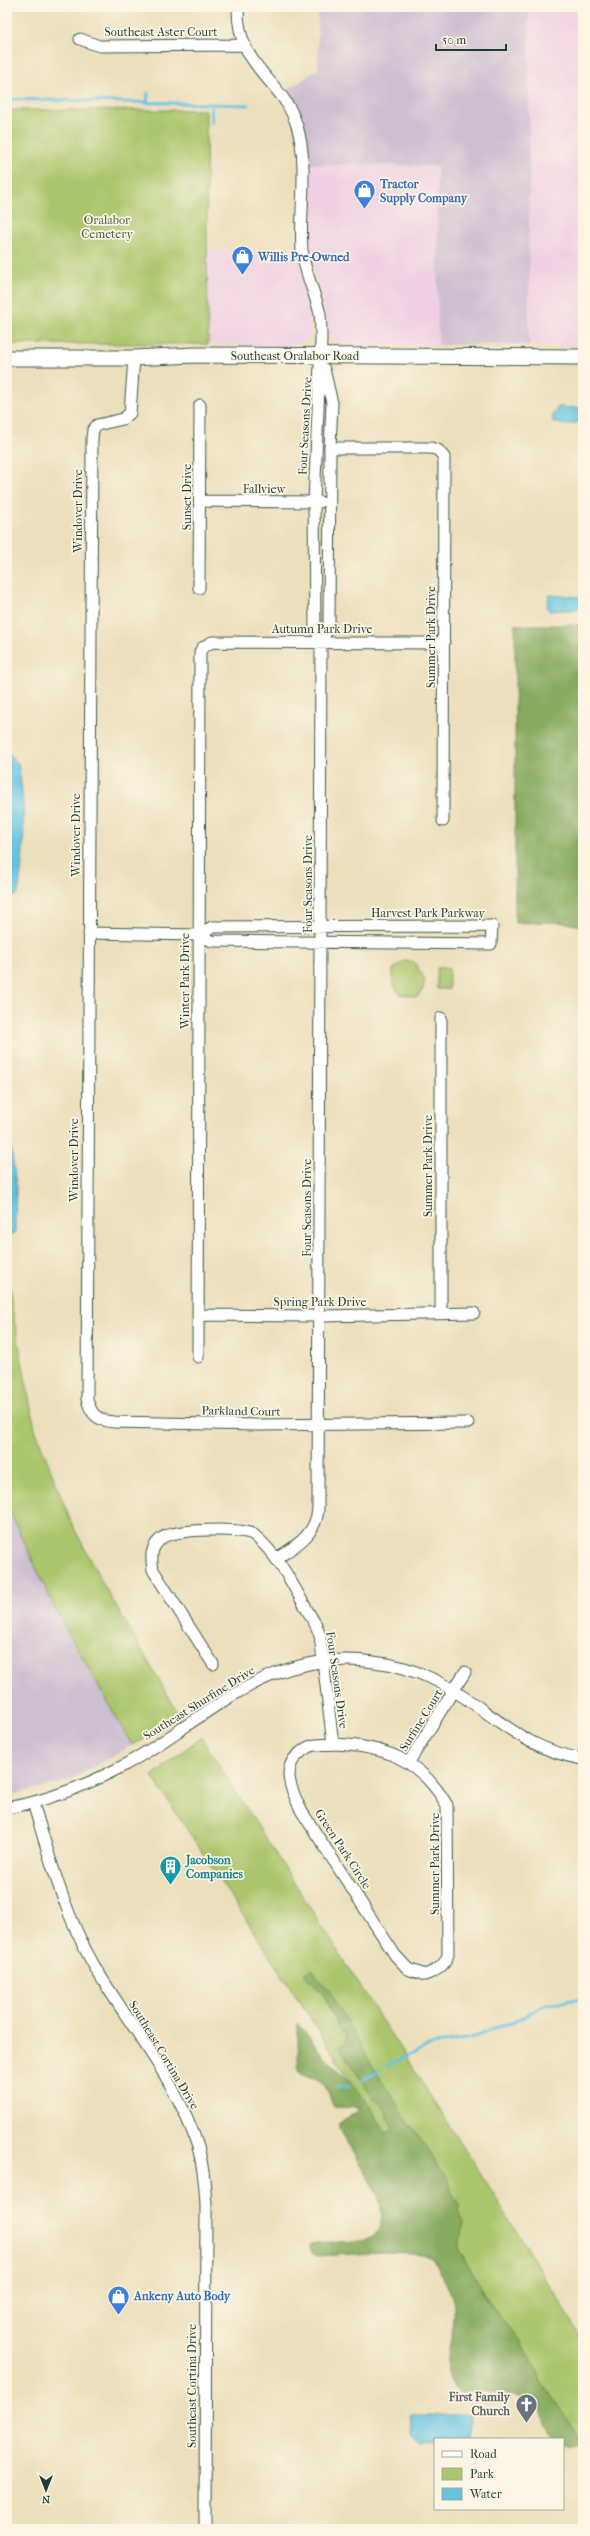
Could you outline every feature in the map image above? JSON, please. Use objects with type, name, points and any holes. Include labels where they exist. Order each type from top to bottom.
[{"type":"main road","name":"Southeast Oralabor Road","points":[[7,358],[134,358],[194,355],[583,357]]},
{"type":"street","points":[[238,7],[244,45],[256,68],[283,98],[298,130],[302,156],[302,250],[320,315],[321,355]]},
{"type":"street","name":"Southeast Aster Court","points":[[80,39],[99,46],[244,45]]},
{"type":"street","name":"Four Seasons Drive","points":[[321,355],[332,403],[329,502],[329,627],[322,641],[320,1316],[317,1519],[306,1538],[276,1560],[316,1626],[323,1661],[333,1744]]},
{"type":"street","name":"Four Seasons Drive","points":[[321,355],[314,502],[315,628],[322,641]]},
{"type":"street","name":"Windover Drive","points":[[87,1339],[92,439],[93,430],[97,425],[123,419],[130,413],[134,358]]},
{"type":"street","name":"Sunset Drive","points":[[199,588],[200,405]]},
{"type":"street","name":"Summer Park Drive","points":[[330,448],[431,448],[441,452],[444,462],[443,822]]},
{"type":"street","name":"Fallview","points":[[200,501],[329,502]]},
{"type":"street","name":"Autumn Park Drive","points":[[202,648],[212,642],[322,641],[444,643]]},
{"type":"street","name":"Winter Park Drive","points":[[198,1357],[198,667],[202,648]]},
{"type":"street","name":"Harvest Park Parkway","points":[[89,933],[198,935],[212,941],[321,944],[491,944],[492,926],[212,927],[198,935]]},
{"type":"street","name":"Summer Park Drive","points":[[441,1018],[441,1313]]},
{"type":"street","name":"Spring Park Drive","points":[[198,1315],[320,1316],[474,1313]]},
{"type":"street","name":"Parkland Court","points":[[87,1339],[87,1399],[95,1416],[103,1421],[318,1424],[468,1423]]},
{"type":"street","points":[[213,1664],[153,1570],[150,1556],[154,1546],[163,1536],[176,1533],[239,1530],[252,1534],[276,1560]]},
{"type":"street","name":"Southeast Shurfine Drive","points":[[7,1808],[34,1803],[56,1796],[121,1766],[259,1680],[293,1667],[323,1661],[358,1660],[384,1663],[427,1676],[454,1691],[519,1737],[555,1752],[583,1759]]},
{"type":"street","name":"Surfine Court","points":[[409,1762],[465,1672]]},
{"type":"street","name":"Summer Park Drive","points":[[333,1744],[371,1747],[409,1762],[438,1790],[447,1805],[449,1846],[448,1955],[445,1963],[439,1969],[425,1975]]},
{"type":"street","name":"Green Park Circle","points":[[333,1744],[310,1746],[297,1755],[289,1768],[289,1779],[294,1794],[302,1812],[395,1955],[408,1969],[425,1975]]},
{"type":"street","name":"Southeast Cortina Drive","points":[[34,1803],[64,1903],[76,1931],[106,1986],[174,2093],[198,2148],[204,2179],[206,2204],[205,2529]]},
{"type":"shaded area","points":[[318,7],[529,7],[529,345],[438,345],[437,166],[310,164],[304,118],[286,91],[318,69]]},
{"type":"shaded area","points":[[529,7],[583,7],[583,346],[529,345]]},
{"type":"shaded area","points":[[310,164],[438,166],[438,345],[339,344],[331,337],[309,248]]},
{"type":"shaded area","points":[[207,250],[297,250],[311,324],[310,335],[300,343],[288,346],[208,344]]},
{"type":"shaded area","points":[[7,1505],[56,1611],[132,1745],[71,1780],[7,1796]]},
{"type":"green space","name":"Oralabor Cemetery","points":[[7,110],[206,110],[208,344],[7,344]]},
{"type":"green space","points":[[515,625],[583,625],[583,926],[557,922],[515,923]]},
{"type":"green space","points":[[404,961],[414,962],[425,979],[423,989],[417,997],[399,994],[393,983],[393,969]]},
{"type":"green space","points":[[437,968],[449,968],[449,989],[437,989]]},
{"type":"green space","points":[[7,1255],[12,1308],[35,1429],[71,1522],[102,1582],[181,1718],[132,1745],[56,1611],[7,1505]]},
{"type":"green space","points":[[201,1737],[518,2233],[583,2341],[583,2450],[314,2024],[152,1776]]},
{"type":"green space","points":[[311,1969],[331,1993],[379,2078],[398,2103],[401,2112],[429,2150],[437,2166],[449,2180],[452,2193],[460,2206],[458,2209],[463,2223],[459,2250],[489,2303],[517,2337],[535,2366],[541,2381],[579,2436],[579,2444],[577,2446],[564,2444],[564,2438],[554,2438],[545,2425],[539,2398],[528,2400],[503,2393],[475,2391],[458,2392],[451,2382],[448,2371],[449,2348],[454,2313],[452,2295],[434,2259],[426,2256],[396,2253],[318,2256],[311,2254],[310,2245],[316,2243],[357,2241],[368,2238],[379,2229],[383,2217],[380,2202],[373,2185],[339,2128],[339,2123],[357,2112],[359,2108],[334,2107],[328,2090],[321,2081],[303,2075],[298,2071],[298,2023],[322,2054],[356,2087],[386,2132],[393,2129],[383,2106],[374,2098],[339,2046],[346,2043],[346,2037],[338,2028],[323,1994],[305,1974]]},
{"type":"water","points":[[558,407],[583,408],[583,421],[566,425],[553,422],[553,414]]},
{"type":"water","points":[[549,595],[583,597],[583,609],[550,611],[547,608]]},
{"type":"water","points":[[8,753],[18,763],[21,779],[24,828],[18,894],[10,898],[7,898]]},
{"type":"water","points":[[7,1114],[16,1186],[15,1233],[7,1235]]},
{"type":"water","points":[[409,2415],[471,2415],[470,2438],[434,2438],[434,2443],[423,2444],[414,2436]]},
{"type":"waterway","points":[[147,103],[148,93]]},
{"type":"waterway","points":[[7,99],[249,105]]},
{"type":"waterway","points":[[211,104],[212,123]]},
{"type":"waterway","points":[[388,2065],[432,2045],[471,2038],[501,2025],[512,2023],[540,2007],[571,1999],[583,1999]]},
{"type":"waterway","points":[[363,2080],[379,2071]]},
{"type":"waterway","points":[[337,2086],[349,2087]]},
{"type":"place","name":"Tractor Supply Company","points":[[365,210]]},
{"type":"place","name":"Willis Pre-Owned","points":[[242,276]]},
{"type":"place","name":"Jacobson Companies","points":[[170,1886]]},
{"type":"place","name":"Ankeny Auto Body","points":[[119,2316]]},
{"type":"place","name":"First Family Church","points":[[526,2424]]}]
